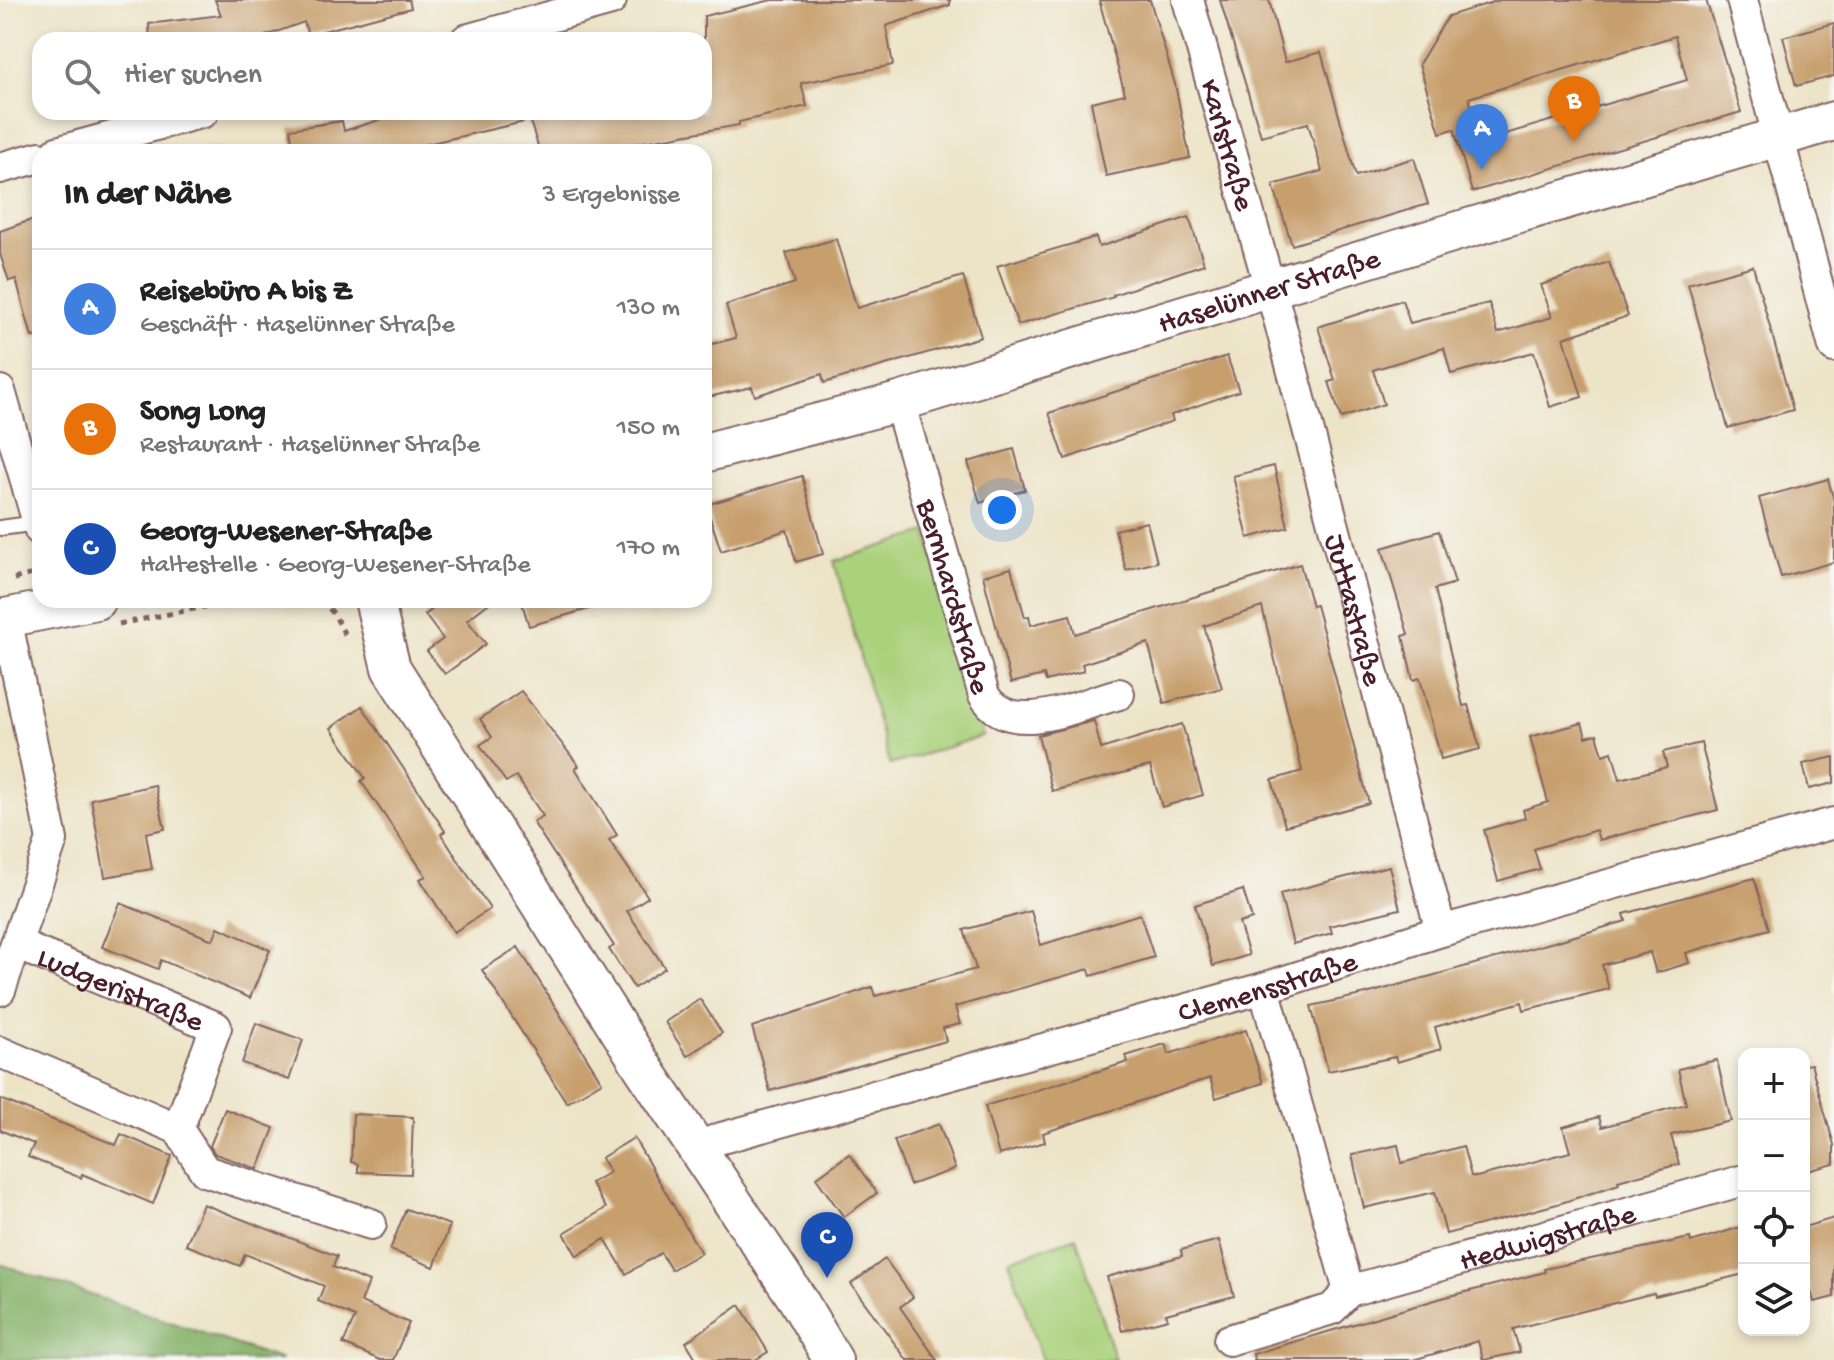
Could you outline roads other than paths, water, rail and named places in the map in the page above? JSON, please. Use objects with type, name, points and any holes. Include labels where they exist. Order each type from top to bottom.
[{"type":"street","points":[[495,32],[611,0]]},
{"type":"street","name":"Karlstraße","points":[[1188,0],[1271,288]]},
{"type":"street","points":[[1742,0],[1834,347]]},
{"type":"street","points":[[86,144],[174,120]]},
{"type":"street","name":"Haselünner Straße","points":[[712,451],[899,402],[1779,135],[1834,121]]},
{"type":"street","points":[[0,168],[32,159]]},
{"type":"street","name":"Juttastraße","points":[[1271,288],[1441,931]]},
{"type":"street","points":[[0,391],[32,502]]},
{"type":"street","name":"Bernhardstraße","points":[[899,402],[984,695],[991,708],[1011,718],[1028,718],[1119,694]]},
{"type":"street","points":[[3,606],[32,604]]},
{"type":"street","name":"Ludgeristraße","points":[[0,990],[52,840],[3,606]]},
{"type":"street","points":[[376,608],[391,668],[644,1069],[798,1300],[833,1360]]},
{"type":"street","name":"Clemensstraße","points":[[698,1148],[718,1139],[1264,988],[1441,931],[1834,823]]},
{"type":"street","name":"Ludgeristraße","points":[[16,944],[216,1027],[178,1129]]},
{"type":"street","points":[[1264,988],[1349,1291]]},
{"type":"street","points":[[0,1052],[178,1129],[205,1171],[371,1224]]},
{"type":"street","name":"Hedwigstraße","points":[[1229,1340],[1332,1309],[1349,1291],[1738,1182]]},
{"type":"lane","points":[[0,528],[32,526]]},
{"type":"place","name":"Song Long","points":[[1574,142]]},
{"type":"place","name":"Reisebüro A bis Z","points":[[1482,170]]},
{"type":"place","name":"Georg-Wesener-Straße","points":[[827,1278]]}]
